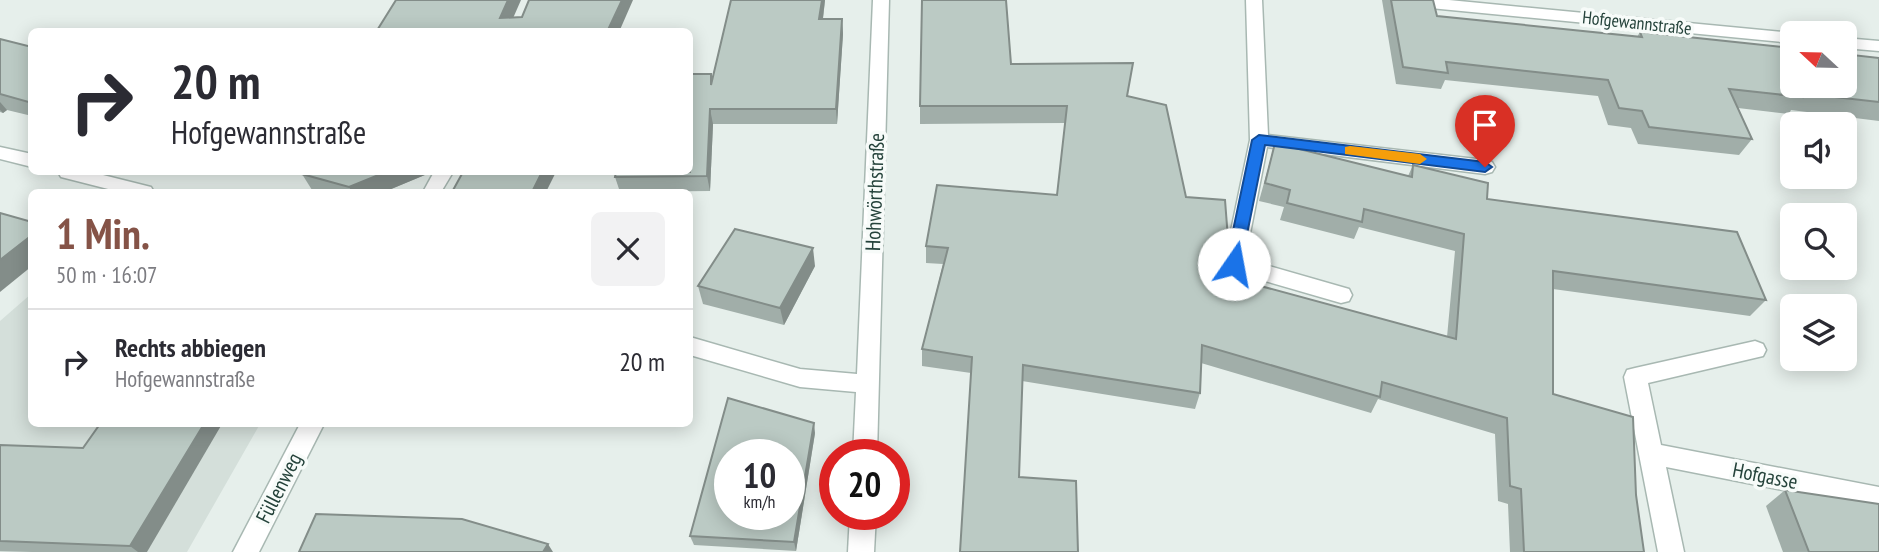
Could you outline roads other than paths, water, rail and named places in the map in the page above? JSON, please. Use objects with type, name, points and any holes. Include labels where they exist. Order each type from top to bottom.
[{"type":"street","name":"Hohwörthstraße","points":[[866,439],[881,0]]},
{"type":"street","points":[[1254,0],[1259,140],[1234,264],[1341,296]]},
{"type":"street","name":"Hofgewannstraße","points":[[1399,0],[1780,37]]},
{"type":"street","points":[[1857,44],[1879,47]]},
{"type":"street","points":[[1259,140],[1485,167]]},
{"type":"street","points":[[0,153],[28,160]]},
{"type":"street","points":[[80,175],[133,189]]},
{"type":"street","points":[[693,347],[800,378],[869,384]]},
{"type":"street","points":[[1671,552],[1635,377],[1755,350]]},
{"type":"street","name":"Füllenweg","points":[[246,552],[310,427]]},
{"type":"street","name":"Hofgasse","points":[[1651,454],[1879,498]]},
{"type":"street","points":[[861,552],[862,530]]}]
